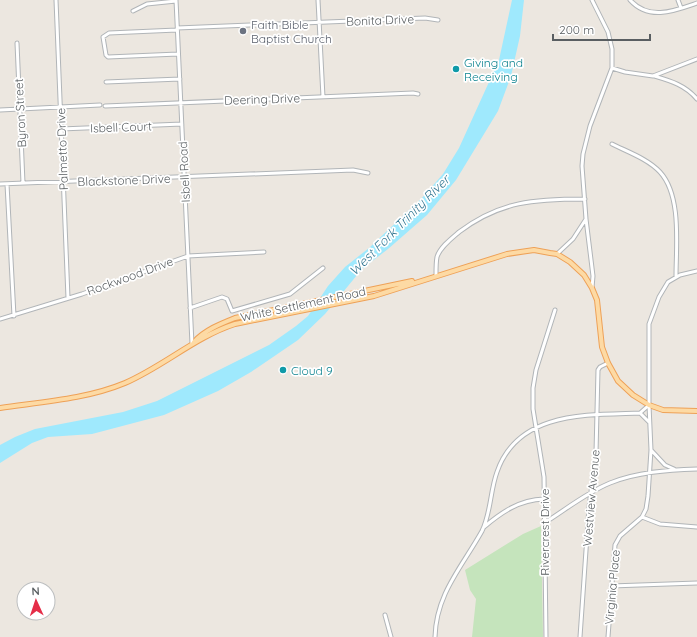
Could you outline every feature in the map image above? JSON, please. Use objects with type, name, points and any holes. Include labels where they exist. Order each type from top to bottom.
[{"type":"main road","name":"White Settlement Road","points":[[192,344],[200,335],[219,324],[235,318],[420,280],[520,251],[534,250],[557,254],[570,262],[584,275],[597,300],[602,347],[608,364],[618,381],[633,395],[649,405],[663,410],[697,411]]},
{"type":"main road","name":"White Settlement Road","points":[[0,408],[79,396],[124,383],[158,366],[192,344],[230,326],[400,289],[420,280]]},
{"type":"street","name":"Palmetto Drive","points":[[56,0],[68,298]]},
{"type":"street","points":[[318,0],[323,97]]},
{"type":"street","points":[[592,0],[608,32],[612,49],[612,68],[585,142],[582,166],[584,199],[593,276],[592,288]]},
{"type":"street","points":[[678,0],[681,8]]},
{"type":"street","points":[[133,11],[147,4],[176,1]]},
{"type":"street","name":"Isbell Road","points":[[176,1],[192,344]]},
{"type":"street","points":[[631,1],[639,8],[654,13],[681,8],[697,3]]},
{"type":"street","name":"Bonita Drive","points":[[177,29],[425,18],[438,20]]},
{"type":"street","points":[[177,29],[109,33],[103,37],[103,42],[106,55],[108,56],[178,54]]},
{"type":"street","name":"Byron Street","points":[[17,43],[23,183]]},
{"type":"street","points":[[653,76],[697,59]]},
{"type":"street","points":[[612,68],[624,72],[653,76],[673,81],[685,88],[697,99]]},
{"type":"street","points":[[106,82],[180,79]]},
{"type":"street","name":"Deering Drive","points":[[105,106],[418,94]]},
{"type":"street","points":[[0,110],[100,105]]},
{"type":"street","name":"Isbell Court","points":[[61,129],[182,124]]},
{"type":"street","points":[[612,144],[648,162],[663,175],[669,188],[676,222],[676,277]]},
{"type":"street","name":"Blackstone Drive","points":[[0,184],[184,178],[353,170],[368,173]]},
{"type":"street","points":[[7,184],[14,316]]},
{"type":"street","points":[[436,275],[437,256],[449,240],[472,222],[498,209],[528,201],[584,199]]},
{"type":"street","points":[[557,254],[573,239],[586,219]]},
{"type":"street","name":"Rockwood Drive","points":[[0,319],[14,316],[68,298],[188,256],[264,252]]},
{"type":"street","points":[[190,308],[222,297],[226,298],[232,311],[264,303],[290,294],[323,268]]},
{"type":"street","points":[[697,271],[676,277],[664,288],[650,324],[649,405],[651,450],[646,509],[642,517],[650,521],[666,525],[697,527]]},
{"type":"street","name":"Rivercrest Drive","points":[[546,637],[542,458],[533,409],[533,388],[536,370],[555,310]]},
{"type":"street","name":"Westview Avenue","points":[[580,637],[598,415],[598,370],[600,367],[608,364]]},
{"type":"street","points":[[640,414],[649,405]]},
{"type":"street","points":[[435,637],[436,622],[443,595],[483,528],[494,481],[502,460],[523,435],[558,419],[598,415],[640,414],[650,422]]},
{"type":"street","points":[[651,450],[665,465],[675,470]]},
{"type":"street","points":[[544,520],[549,520],[591,493],[624,478],[650,473],[697,469]]},
{"type":"street","points":[[483,528],[512,507],[523,502],[544,500]]},
{"type":"street","name":"Virginia Place","points":[[608,637],[615,545],[620,536],[642,517]]},
{"type":"street","points":[[611,586],[697,583]]},
{"type":"street","points":[[385,616],[391,637]]},
{"type":"green space","points":[[541,526],[543,637],[472,637],[476,599],[470,590],[465,570],[523,534]]},
{"type":"water","name":"West Fork Trinity River","points":[[512,0],[524,0],[520,36],[511,76],[498,111],[456,180],[427,215],[388,249],[362,269],[325,314],[298,340],[251,372],[218,391],[164,415],[92,434],[48,437],[32,443],[0,463],[0,445],[15,437],[35,429],[123,412],[157,401],[269,345],[308,316],[328,286],[345,267],[369,248],[422,198],[443,174],[459,148],[499,60]]},
{"type":"place","name":"Faith Bible Baptist Church","points":[[243,31]]},
{"type":"place","name":"Giving and Receiving","points":[[456,69]]},
{"type":"place","name":"Cloud 9","points":[[283,370]]}]
